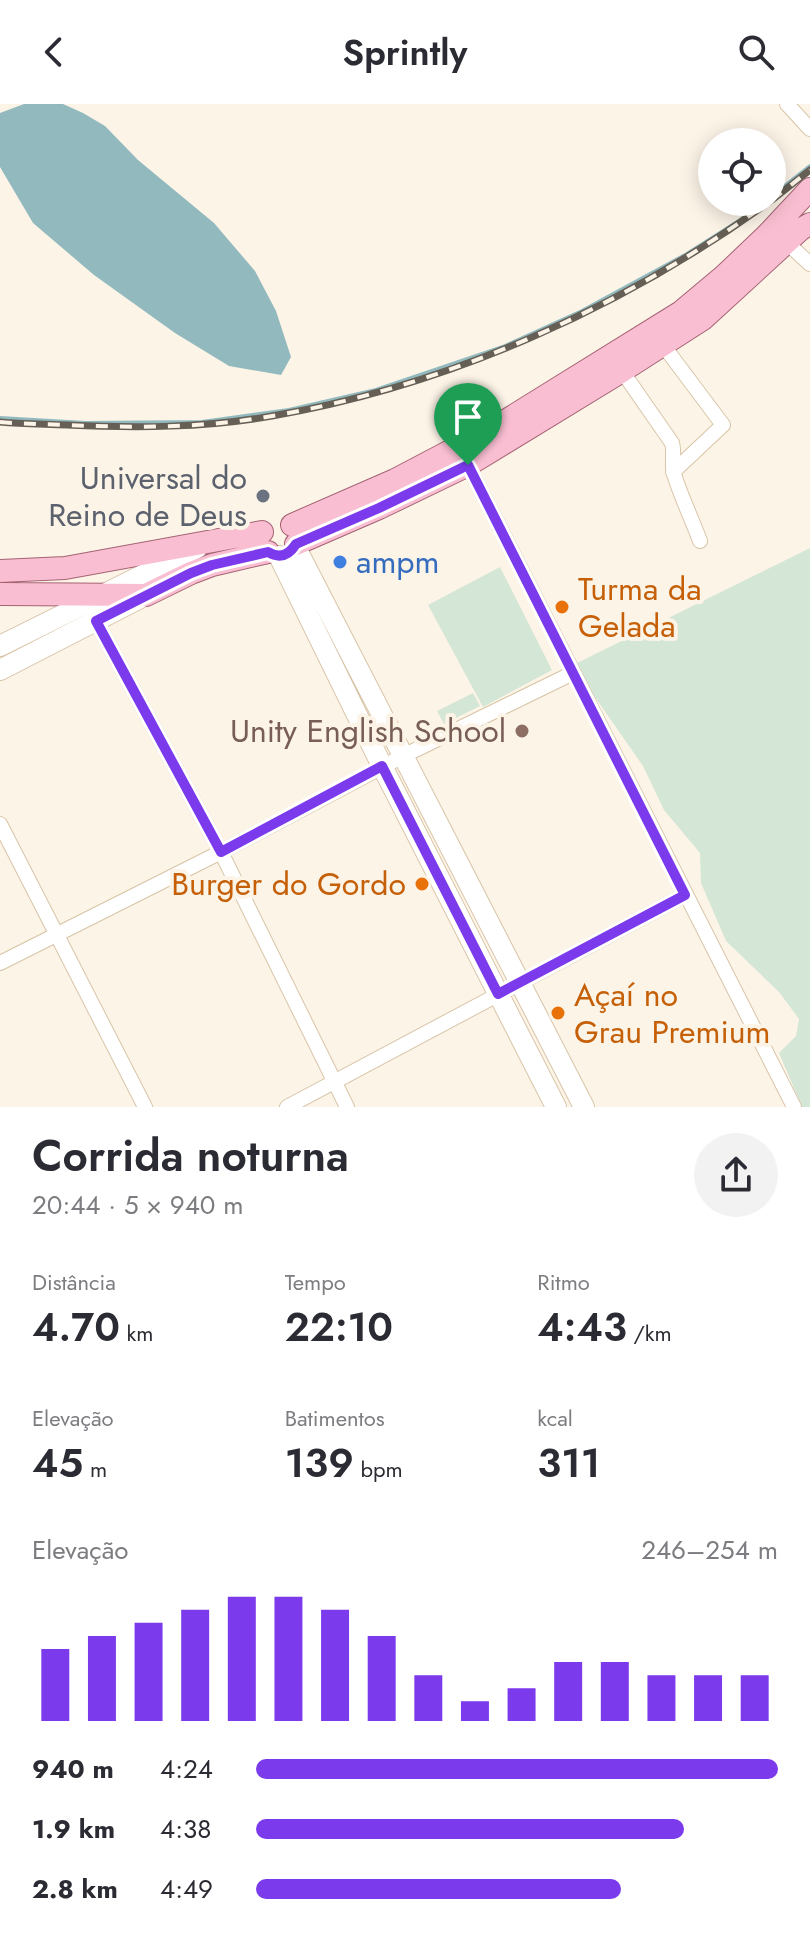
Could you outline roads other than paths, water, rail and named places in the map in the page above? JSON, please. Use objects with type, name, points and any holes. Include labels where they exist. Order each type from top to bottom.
[{"type":"main road","points":[[0,571],[65,568],[212,541],[282,543],[494,428],[681,312],[724,276],[806,195]]},
{"type":"main road","points":[[0,594],[146,595],[212,565],[379,508],[468,465],[703,319],[786,242],[810,224]]},
{"type":"street","points":[[787,104],[810,129]]},
{"type":"street","points":[[786,242],[810,264]]},
{"type":"street","points":[[663,345],[723,425],[673,472]]},
{"type":"street","points":[[622,371],[672,443],[673,472],[700,541]]},
{"type":"street","points":[[468,465],[794,1107]]},
{"type":"street","points":[[0,646],[212,541]]},
{"type":"street","points":[[282,543],[403,756],[584,1107]]},
{"type":"street","points":[[282,543],[382,766],[556,1107]]},
{"type":"street","points":[[0,670],[146,595]]},
{"type":"street","points":[[96,621],[221,852],[347,1107]]},
{"type":"street","points":[[0,963],[221,852],[382,766],[573,673]]},
{"type":"street","points":[[0,824],[145,1107]]},
{"type":"street","points":[[287,1107],[685,895]]},
{"type":"water","points":[[24,104],[63,104],[105,126],[138,160],[214,223],[255,271],[276,311],[291,357],[281,375],[229,366],[175,333],[94,275],[33,223],[0,167],[0,113]]},
{"type":"waterway","points":[[786,185],[810,166]]},
{"type":"waterway","points":[[0,418],[85,423],[202,422],[289,410],[376,390],[503,347],[582,311],[687,254],[746,216]]},
{"type":"railway","points":[[786,189],[810,170]]},
{"type":"railway","points":[[0,422],[118,427],[221,423],[272,416],[404,385],[468,363],[594,308],[655,276],[748,216]]},
{"type":"place","name":"Universal do Reino de Deus","points":[[263,496]]},
{"type":"place","name":"ampm","points":[[340,562]]},
{"type":"place","name":"Turma da Gelada","points":[[562,607]]},
{"type":"place","name":"Unity English School","points":[[522,731]]},
{"type":"place","name":"Burger do Gordo","points":[[422,884]]},
{"type":"place","name":"Açaí no Grau Premium","points":[[558,1013]]}]
